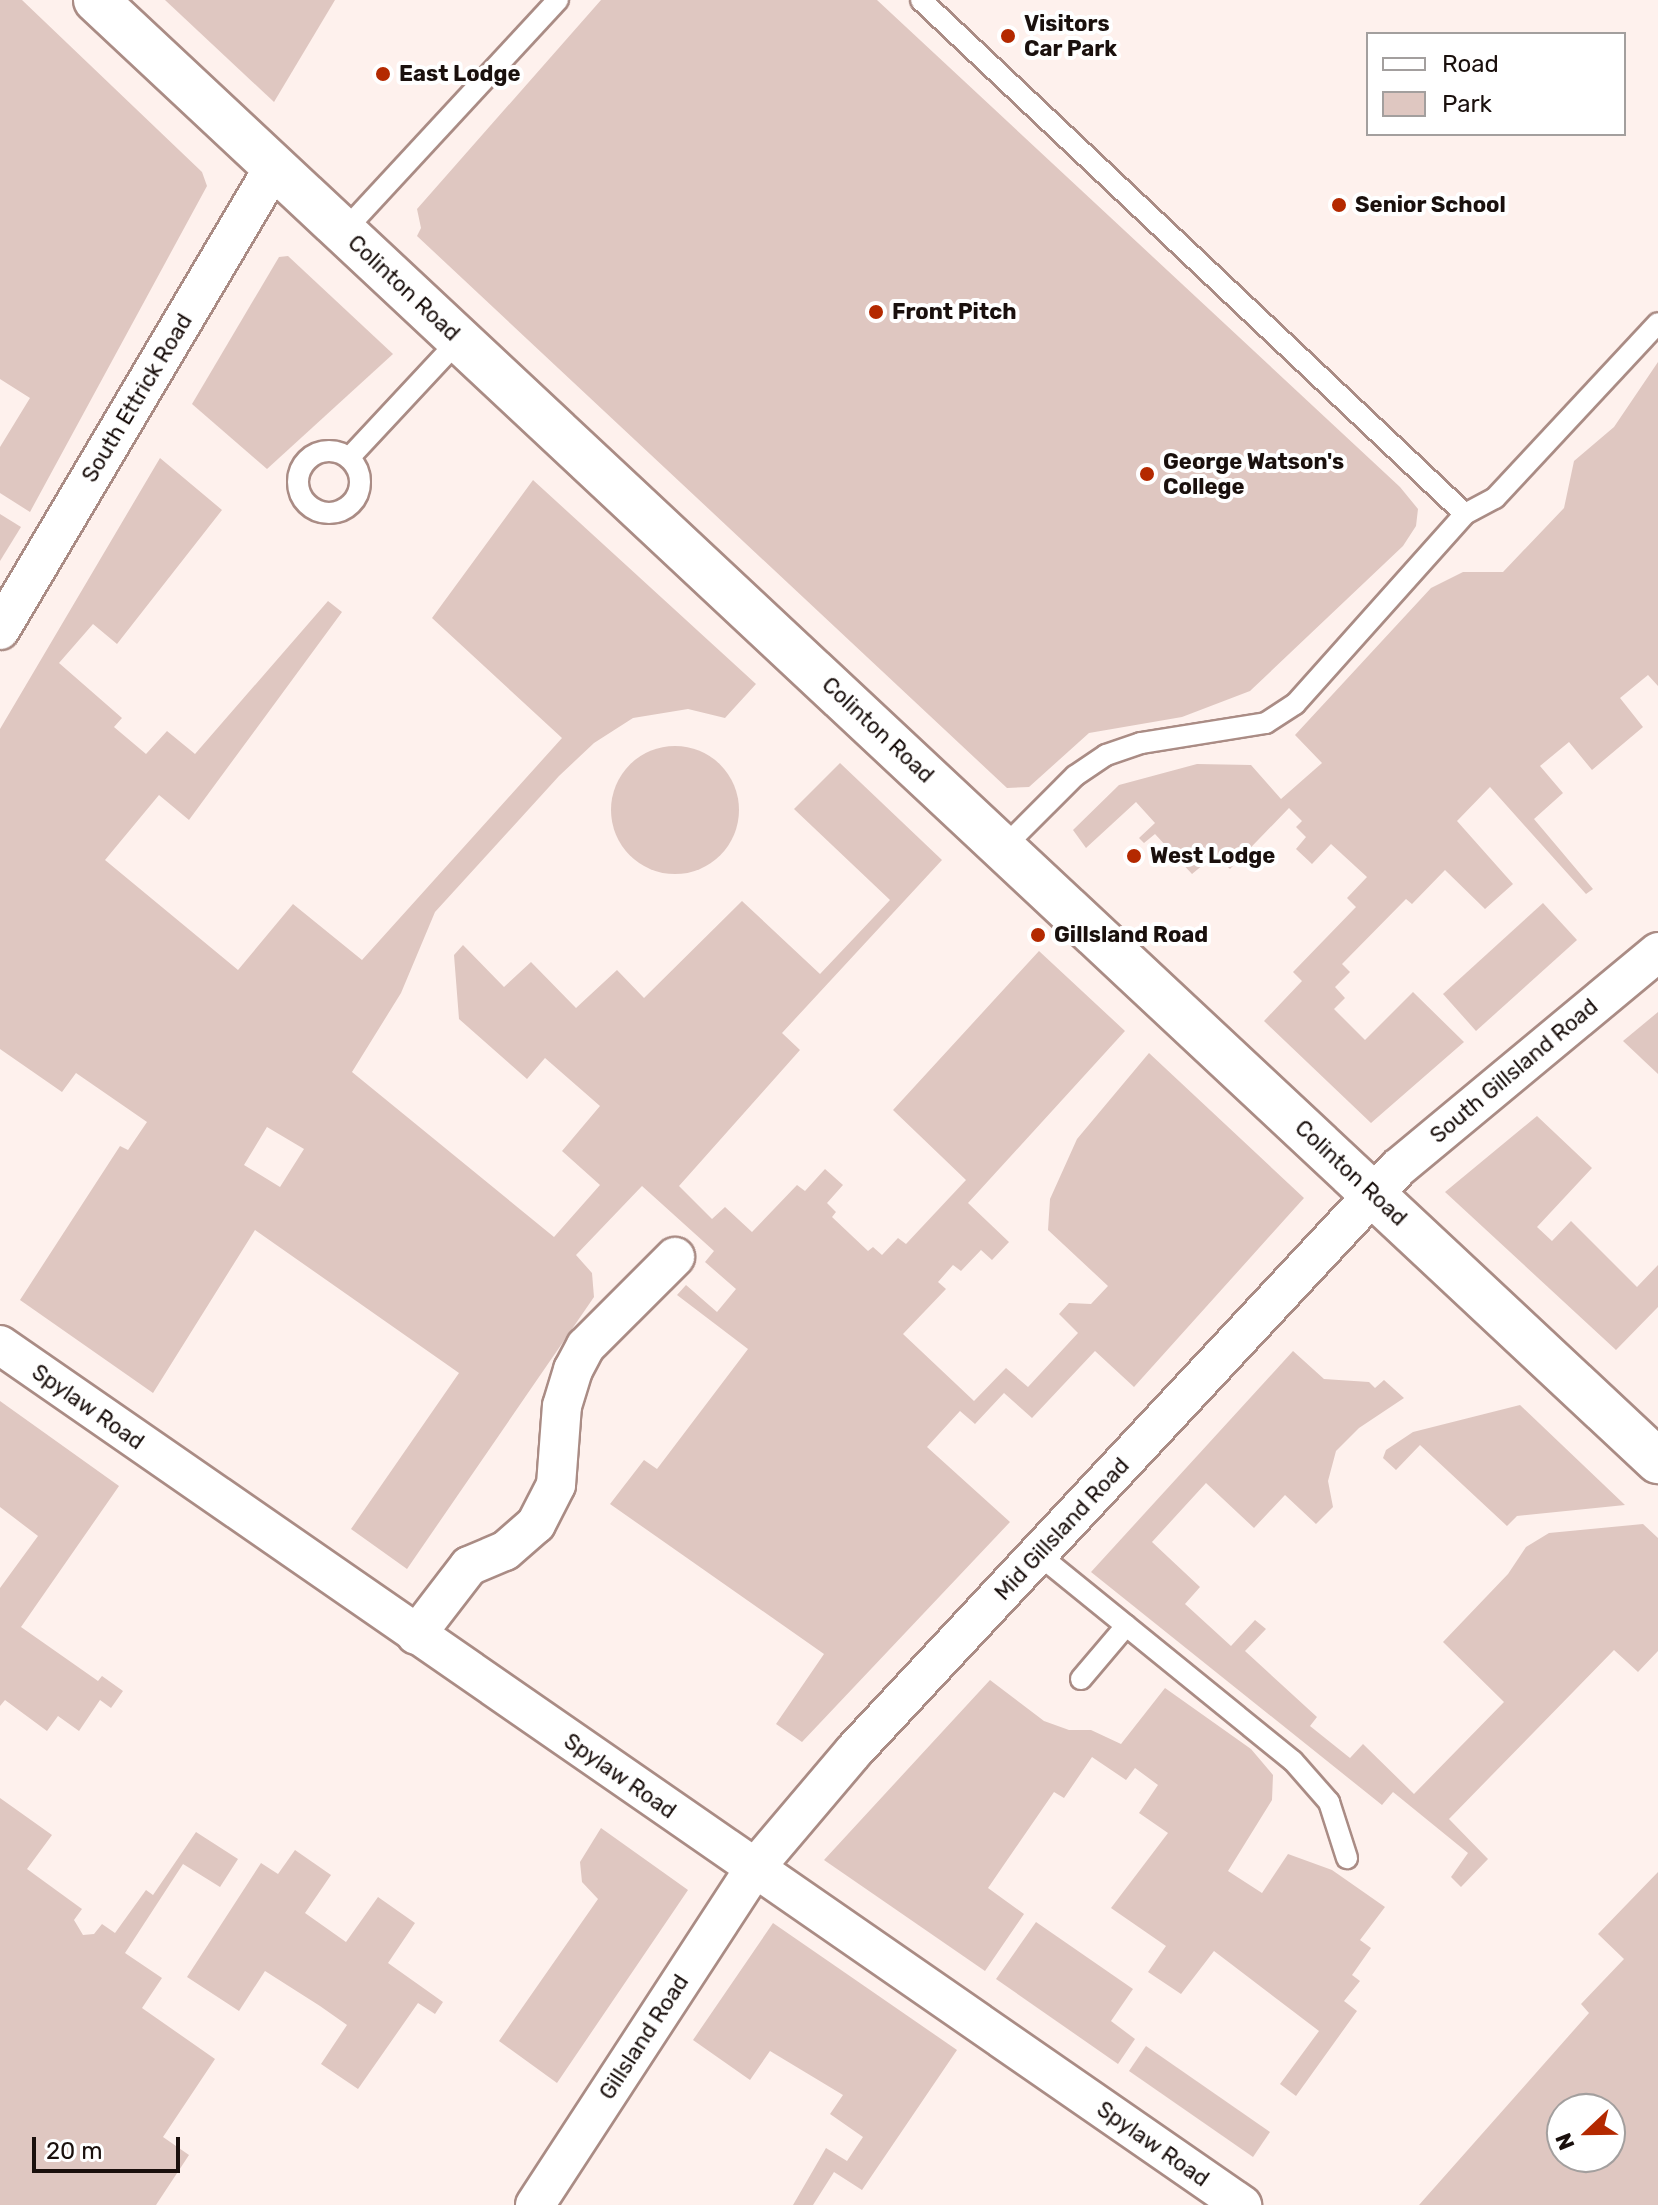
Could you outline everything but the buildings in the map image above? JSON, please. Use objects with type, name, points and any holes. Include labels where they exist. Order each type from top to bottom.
[{"type":"street","name":"Colinton Road","points":[[96,0],[1658,1461]]},
{"type":"street","name":"South Ettrick Road","points":[[0,630],[274,167]]},
{"type":"street","name":"South Gillsland Road","points":[[1374,1194],[1398,1168],[1658,952]]},
{"type":"street","name":"Mid Gillsland Road","points":[[754,1869],[854,1751],[1374,1194]]},
{"type":"street","points":[[416,1635],[469,1566],[505,1551],[536,1524],[556,1485],[562,1406],[573,1370],[586,1346],[675,1257]]},
{"type":"street","name":"Spylaw Road","points":[[0,1345],[1242,2205]]},
{"type":"street","name":"Gillsland Road","points":[[535,2205],[754,1869]]},
{"type":"lane","points":[[344,231],[558,0]]},
{"type":"lane","points":[[921,0],[1465,514]]},
{"type":"lane","points":[[1004,847],[1075,776],[1106,755],[1141,743],[1227,733],[1266,723],[1295,704],[1465,514],[1495,498],[1658,323]]},
{"type":"lane","points":[[349,458],[459,340]]},
{"type":"lane","points":[[1038,1554],[1312,1780],[1338,1821],[1347,1858]]},
{"type":"lane","points":[[1081,1679],[1126,1626]]},
{"type":"green space","points":[[0,0],[22,0],[202,172],[207,186],[30,512],[0,493],[0,447],[30,398],[0,379]]},
{"type":"green space","points":[[165,0],[335,0],[274,102]]},
{"type":"green space","name":"Front Pitch","points":[[601,0],[877,0],[1400,487],[1418,509],[1416,526],[1403,546],[1250,691],[1182,717],[1089,733],[1029,787],[1007,788],[417,236],[421,228],[417,209]]},
{"type":"green space","points":[[288,256],[393,354],[267,469],[192,404],[279,257]]},
{"type":"green space","points":[[1658,362],[1658,686],[1648,675],[1620,698],[1643,727],[1592,770],[1569,742],[1540,766],[1563,793],[1534,819],[1593,889],[1586,894],[1490,787],[1457,821],[1513,884],[1485,909],[1445,870],[1412,904],[1406,899],[1342,964],[1350,972],[1335,987],[1345,998],[1334,1009],[1365,1040],[1413,992],[1464,1042],[1371,1123],[1264,1021],[1302,981],[1293,972],[1356,907],[1347,898],[1367,877],[1331,844],[1312,864],[1296,849],[1306,837],[1296,827],[1302,821],[1289,808],[1230,869],[1215,855],[1192,874],[1155,834],[1144,843],[1139,838],[1155,823],[1136,802],[1086,848],[1073,830],[1119,785],[1197,764],[1251,765],[1281,799],[1322,763],[1295,735],[1431,588],[1463,572],[1503,572],[1564,508],[1574,461],[1614,427]]},
{"type":"green space","points":[[160,458],[222,510],[117,644],[93,624],[59,663],[122,718],[114,727],[146,754],[167,731],[195,754],[328,601],[342,612],[189,820],[159,795],[105,860],[238,970],[293,904],[362,960],[562,738],[432,618],[533,480],[756,684],[725,718],[688,709],[633,718],[594,743],[559,776],[435,912],[401,993],[352,1072],[554,1237],[600,1185],[562,1151],[600,1106],[545,1058],[527,1079],[459,1019],[454,955],[463,945],[504,987],[531,962],[576,1008],[617,970],[644,998],[742,901],[820,974],[890,900],[794,809],[840,763],[942,860],[782,1033],[800,1050],[679,1186],[712,1219],[725,1207],[752,1232],[797,1185],[805,1191],[825,1169],[843,1185],[827,1203],[836,1212],[832,1217],[868,1251],[873,1247],[882,1255],[898,1238],[906,1244],[966,1180],[893,1110],[1039,951],[1125,1031],[968,1203],[1009,1242],[992,1260],[981,1250],[961,1271],[953,1265],[938,1282],[946,1289],[903,1334],[974,1401],[1006,1368],[1028,1387],[1078,1333],[1059,1314],[1069,1303],[1091,1304],[1108,1286],[1048,1230],[1050,1199],[1077,1139],[1149,1053],[1304,1198],[1134,1387],[1095,1351],[1032,1418],[1004,1393],[975,1424],[960,1411],[927,1447],[1010,1522],[802,1742],[776,1724],[824,1654],[610,1504],[644,1460],[657,1469],[748,1349],[677,1295],[686,1285],[717,1312],[736,1289],[705,1262],[714,1251],[642,1186],[576,1255],[592,1273],[594,1297],[407,1569],[351,1529],[459,1373],[255,1230],[153,1393],[20,1300],[120,1146],[128,1150],[147,1122],[76,1073],[62,1092],[0,1049],[0,729]],"holes":[[[267,1127],[304,1149],[280,1187],[244,1165]]]},
{"type":"green space","points":[[0,514],[21,527],[0,561]]},
{"type":"green space","points":[[675,746],[700,751],[720,765],[734,785],[739,810],[734,835],[720,855],[700,869],[675,874],[650,869],[630,855],[616,835],[611,810],[616,785],[630,765],[650,751]]},
{"type":"green space","points":[[1543,903],[1577,940],[1476,1031],[1443,994]]},
{"type":"green space","points":[[1658,1012],[1658,1074],[1623,1041]]},
{"type":"green space","points":[[1537,1116],[1592,1168],[1537,1227],[1552,1241],[1571,1221],[1637,1287],[1658,1265],[1658,1307],[1616,1350],[1445,1192]]},
{"type":"green space","points":[[1293,1351],[1324,1379],[1369,1382],[1375,1388],[1384,1380],[1404,1398],[1359,1428],[1336,1451],[1328,1481],[1333,1507],[1316,1524],[1285,1495],[1254,1528],[1206,1483],[1152,1542],[1200,1587],[1185,1604],[1231,1646],[1255,1620],[1266,1629],[1245,1651],[1317,1717],[1310,1726],[1350,1758],[1363,1744],[1414,1794],[1504,1702],[1443,1642],[1508,1574],[1526,1547],[1549,1533],[1643,1524],[1658,1538],[1658,1651],[1638,1672],[1614,1650],[1449,1819],[1488,1859],[1461,1887],[1451,1877],[1468,1853],[1393,1792],[1382,1805],[1091,1572]]},
{"type":"green space","points":[[0,1401],[119,1486],[21,1627],[98,1681],[102,1676],[123,1691],[111,1708],[100,1700],[79,1731],[58,1716],[47,1731],[5,1700],[0,1706],[0,1588],[38,1536],[0,1507]]},
{"type":"green space","points":[[1520,1405],[1625,1505],[1517,1516],[1507,1526],[1420,1445],[1396,1470],[1383,1458],[1386,1450],[1413,1432]]},
{"type":"green space","points":[[990,1680],[1044,1721],[1069,1730],[1091,1730],[1121,1744],[1165,1688],[1251,1749],[1273,1775],[1272,1800],[1228,1871],[1262,1893],[1288,1854],[1332,1870],[1385,1907],[1360,1940],[1371,1948],[1352,1975],[1360,1981],[1344,2001],[1357,2011],[1296,2096],[1280,2084],[1319,2031],[1214,1951],[1181,1994],[1148,1972],[1166,1946],[1111,1908],[1168,1833],[1139,1813],[1158,1785],[1135,1768],[1126,1780],[1092,1757],[1064,1798],[1054,1792],[988,1888],[1024,1914],[985,1971],[824,1860]]},
{"type":"green space","points":[[0,1798],[52,1835],[27,1869],[82,1909],[74,1920],[83,1935],[94,1934],[102,1924],[115,1933],[146,1890],[153,1895],[196,1832],[238,1859],[220,1887],[183,1864],[125,1953],[162,1978],[142,2008],[215,2059],[163,2137],[189,2155],[156,2205],[0,2205]]},
{"type":"green space","points":[[601,1828],[688,1890],[557,2083],[499,2041],[598,1899],[582,1882],[580,1862]]},
{"type":"green space","points":[[295,1850],[331,1875],[305,1913],[346,1942],[378,1897],[415,1923],[388,1963],[443,2002],[435,2014],[418,2003],[358,2089],[321,2064],[347,2025],[320,2006],[265,1971],[239,2011],[187,1977],[261,1863],[278,1874]]},
{"type":"green space","points":[[1658,1872],[1658,2205],[1419,2205],[1589,2013],[1581,2004],[1624,1959],[1598,1934]]},
{"type":"green space","points":[[1036,1922],[1133,1989],[1111,2021],[1135,2039],[1118,2064],[996,1979]]},
{"type":"green space","points":[[773,1923],[957,2050],[862,2190],[834,2172],[813,2205],[793,2205],[826,2148],[847,2161],[863,2137],[830,2114],[843,2095],[770,2051],[750,2080],[693,2040]]},
{"type":"green space","points":[[1146,2046],[1270,2132],[1253,2157],[1129,2071]]},
{"type":"place","name":"Visitors Car Park","points":[[1008,36]]},
{"type":"place","name":"East Lodge","points":[[383,74]]},
{"type":"place","name":"Senior School","points":[[1339,205]]},
{"type":"place","name":"Front Pitch","points":[[876,312]]},
{"type":"place","name":"George Watson's College","points":[[1147,474]]},
{"type":"place","name":"West Lodge","points":[[1134,856]]},
{"type":"place","name":"Gillsland Road","points":[[1038,935]]}]
